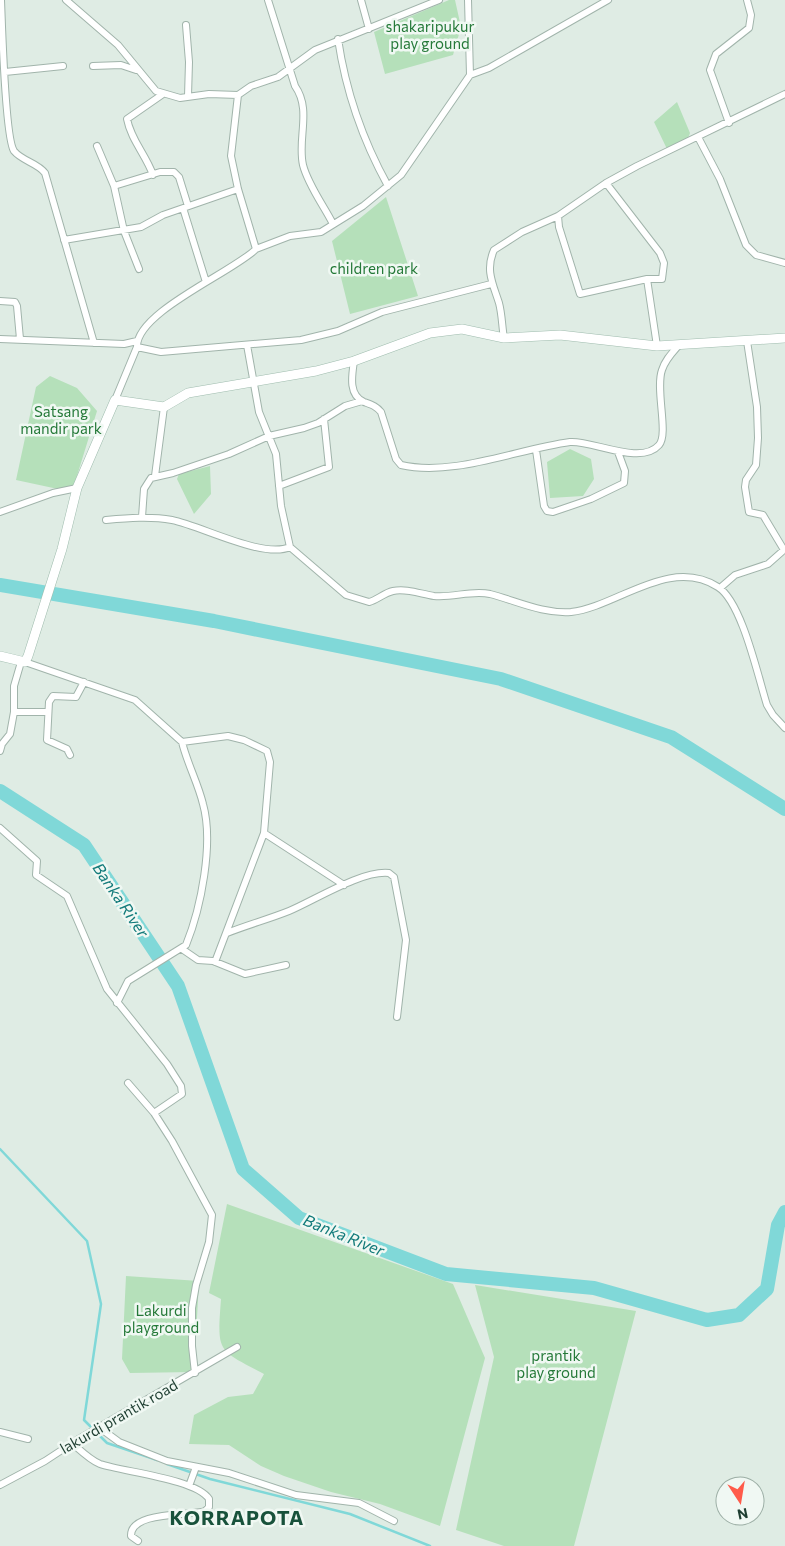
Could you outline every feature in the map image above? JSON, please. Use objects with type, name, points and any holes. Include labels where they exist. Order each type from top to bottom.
[{"type":"main road","points":[[0,656],[23,662],[62,549],[77,488],[115,400],[164,406],[188,393],[254,380],[316,371],[354,361],[430,333],[462,329],[504,338],[560,335],[657,346],[785,338]]},
{"type":"street","points":[[66,0],[118,45],[156,91],[180,98],[188,96],[238,95],[251,86],[278,77],[315,50],[439,0]]},
{"type":"street","points":[[268,0],[289,69],[304,104],[303,167],[333,224]]},
{"type":"street","points":[[361,0],[369,29]]},
{"type":"street","points":[[468,0],[470,75]]},
{"type":"street","points":[[115,400],[137,344],[147,326],[158,315],[181,297],[256,249],[290,236],[312,235],[363,206],[401,175],[470,75],[489,68],[608,0]]},
{"type":"street","points":[[729,123],[710,70],[716,54],[749,28],[751,16],[747,0]]},
{"type":"street","points":[[1,2],[5,72],[4,111],[12,146],[19,156],[45,173],[94,343]]},
{"type":"street","points":[[186,25],[189,62],[188,96]]},
{"type":"street","points":[[338,40],[344,76],[363,138],[388,186]]},
{"type":"street","points":[[5,72],[62,66]]},
{"type":"street","points":[[93,66],[129,66],[139,71]]},
{"type":"street","points":[[153,175],[134,139],[127,119],[163,94]]},
{"type":"street","points":[[504,338],[499,304],[491,284],[489,266],[494,250],[522,232],[558,216],[606,183],[785,94]]},
{"type":"street","points":[[238,95],[232,156],[238,189],[256,249]]},
{"type":"street","points":[[698,136],[720,179],[746,246],[756,255],[785,263]]},
{"type":"street","points":[[97,146],[114,186],[124,231],[139,269]]},
{"type":"street","points":[[114,186],[153,175],[170,172],[177,173],[206,282]]},
{"type":"street","points":[[558,216],[559,226],[580,294],[646,279],[662,279],[664,263],[660,253],[606,183]]},
{"type":"street","points":[[64,240],[141,227],[163,215],[238,189]]},
{"type":"street","points":[[646,279],[657,346]]},
{"type":"street","points":[[0,339],[137,344],[161,352],[246,345],[338,331],[382,312],[491,284]]},
{"type":"street","points":[[0,301],[15,302],[20,339]]},
{"type":"street","points":[[720,588],[735,575],[768,564],[785,550],[765,517],[760,513],[749,512],[746,496],[746,480],[756,465],[758,438],[757,407],[747,341]]},
{"type":"street","points":[[246,345],[259,412],[276,454],[281,506],[290,547],[346,595],[362,602],[376,600],[392,591],[442,596],[472,592],[488,594],[549,612],[564,612],[589,606],[651,582],[674,578],[689,578],[707,582],[720,588],[728,597],[741,622],[767,704],[773,715],[785,728]]},
{"type":"street","points":[[354,361],[353,390],[362,401],[377,407],[381,412],[396,459],[401,465],[428,469],[578,442],[618,452],[641,452],[659,446],[662,438],[659,383],[667,359],[679,345]]},
{"type":"street","points":[[142,517],[146,482],[155,476],[172,473],[229,454],[269,436],[304,428],[324,419],[345,406],[362,401]]},
{"type":"street","points":[[155,476],[164,406]]},
{"type":"street","points":[[279,486],[329,467],[324,419]]},
{"type":"street","points":[[536,450],[544,506],[547,511],[553,512],[591,499],[624,483],[625,471],[618,452]]},
{"type":"street","points":[[0,512],[53,493],[77,488]]},
{"type":"street","points":[[106,520],[142,517],[174,521],[275,551],[290,547]]},
{"type":"street","points":[[0,751],[2,744],[10,734],[14,712],[14,686],[23,662],[135,700],[182,742],[204,806],[205,864],[200,898],[189,938],[183,951],[128,980],[117,1003]]},
{"type":"street","points":[[70,755],[67,748],[47,740],[48,712],[53,696],[76,697],[84,682]]},
{"type":"street","points":[[14,712],[48,712]]},
{"type":"street","points":[[182,742],[228,736],[244,740],[268,751],[270,762],[264,833],[215,962]]},
{"type":"street","points":[[0,828],[37,861],[36,875],[67,896],[102,978],[117,1003],[158,1051],[182,1090],[182,1094],[154,1113]]},
{"type":"street","points":[[264,833],[344,885]]},
{"type":"street","points":[[226,933],[290,911],[344,885],[382,872],[389,873],[394,878],[406,940],[397,1017]]},
{"type":"street","points":[[183,951],[198,960],[215,962],[245,974],[286,965]]},
{"type":"street","points":[[128,1083],[154,1113],[212,1215],[209,1242],[196,1285],[192,1308],[192,1346],[195,1373]]},
{"type":"street","name":"lakurdi prantik road","points":[[0,1485],[45,1461],[83,1436],[237,1347]]},
{"type":"street","points":[[98,1429],[109,1437],[148,1454],[195,1469],[229,1473],[296,1494],[359,1503],[394,1521]]},
{"type":"street","points":[[0,1432],[28,1439]]},
{"type":"street","points":[[72,1443],[98,1463],[189,1486],[207,1495],[210,1502],[208,1510],[199,1513],[166,1515],[137,1524],[132,1529],[131,1536],[138,1541]]},
{"type":"street","points":[[189,1486],[195,1469]]},
{"type":"green space","name":"shakaripukur play ground","points":[[449,0],[455,0],[461,27],[453,55],[385,74],[374,32]]},
{"type":"green space","points":[[677,102],[690,133],[687,141],[667,149],[654,122]]},
{"type":"green space","name":"children park","points":[[386,197],[418,296],[350,314],[332,241]]},
{"type":"green space","name":"Satsang mandir park","points":[[50,376],[77,388],[97,411],[72,492],[16,480],[36,387]]},
{"type":"green space","points":[[570,449],[591,459],[594,479],[583,496],[550,498],[547,462]]},
{"type":"green space","points":[[210,466],[211,494],[194,514],[177,479],[179,474]]},
{"type":"green space","points":[[227,1204],[453,1284],[485,1358],[440,1526],[380,1504],[331,1492],[284,1476],[261,1466],[229,1445],[189,1444],[194,1415],[228,1397],[253,1394],[264,1374],[229,1354],[223,1348],[219,1330],[221,1299],[209,1293]]},
{"type":"green space","name":"Lakurdi playground","points":[[126,1276],[199,1281],[194,1372],[130,1373],[122,1359]]},
{"type":"green space","name":"prantik play ground","points":[[475,1285],[636,1311],[574,1546],[504,1546],[456,1530],[494,1357]]},
{"type":"waterway","points":[[0,585],[214,621],[501,679],[671,737],[785,809]]},
{"type":"waterway","name":"Banka River","points":[[0,791],[84,845],[178,986],[243,1169],[299,1218],[446,1274],[594,1288],[707,1320],[739,1315],[767,1289],[778,1225],[785,1212]]},
{"type":"waterway","points":[[0,1149],[87,1241],[101,1304],[84,1420],[107,1443],[157,1460]]},
{"type":"waterway","points":[[167,1464],[210,1479],[350,1514],[430,1546]]},
{"type":"district","name":"KORRAPOTA","points":[[237,1518]]}]
